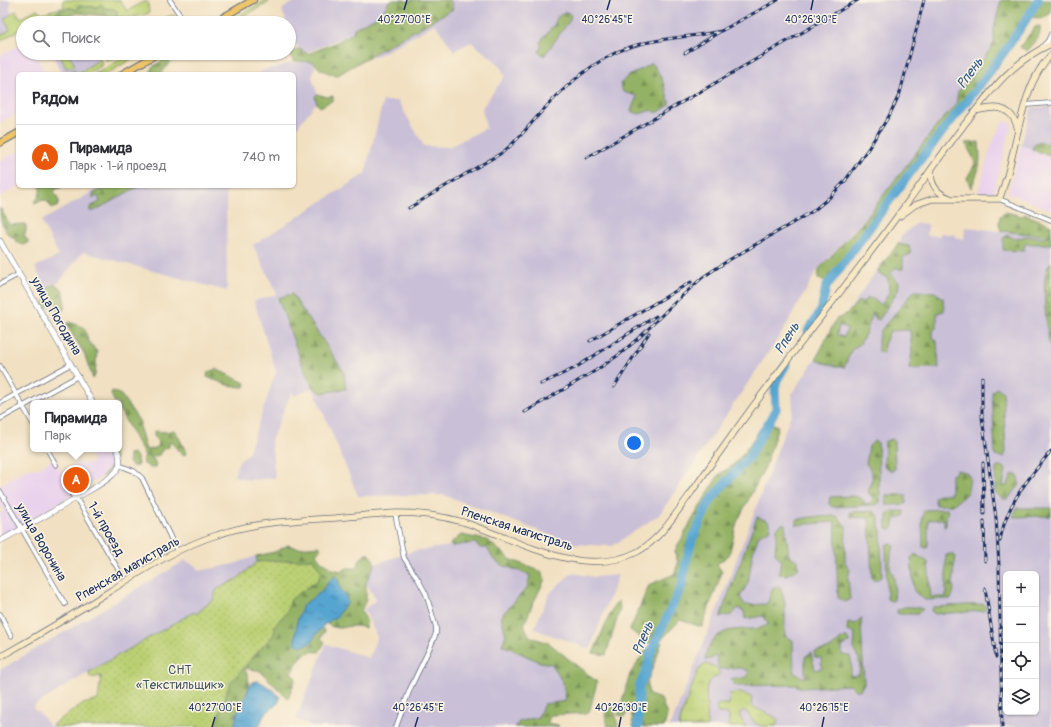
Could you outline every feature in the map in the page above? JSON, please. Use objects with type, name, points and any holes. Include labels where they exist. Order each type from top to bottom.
[{"type":"main road","points":[[225,16],[253,0]]},
{"type":"main road","name":"Рпенская магистраль","points":[[0,657],[41,634],[177,551],[217,534],[250,527],[303,520],[414,514],[446,518],[464,523],[571,560],[605,562],[636,552],[657,538],[756,400],[842,289],[933,166],[998,82],[1014,67],[1041,48],[1051,44]]},
{"type":"main road","points":[[998,199],[1010,164],[1025,105],[1040,67],[1051,55]]},
{"type":"main road","points":[[126,72],[147,60]]},
{"type":"main road","points":[[975,111],[996,107],[1003,108],[1016,122],[1018,128],[1017,137]]},
{"type":"main road","points":[[0,143],[16,134]]},
{"type":"main road","name":"Рпенская магистраль","points":[[933,166],[931,180],[934,187],[939,192],[952,198]]},
{"type":"main road","name":"Рпенская магистраль","points":[[895,219],[915,205],[932,199],[998,199]]},
{"type":"street","points":[[170,0],[180,16]]},
{"type":"street","points":[[1041,48],[1048,41],[1051,34]]},
{"type":"street","points":[[1025,105],[1051,103]]},
{"type":"street","points":[[998,199],[1051,220]]},
{"type":"street","name":"улица Погодина","points":[[0,241],[91,400]]},
{"type":"street","points":[[0,284],[19,274]]},
{"type":"street","points":[[0,403],[71,364]]},
{"type":"street","points":[[0,366],[30,419]]},
{"type":"street","points":[[34,400],[78,376]]},
{"type":"street","points":[[0,419],[30,402]]},
{"type":"street","points":[[49,452],[56,465]]},
{"type":"street","points":[[0,541],[74,496],[97,486],[113,475],[119,465],[119,452]]},
{"type":"street","points":[[119,465],[134,471],[142,478],[177,551]]},
{"type":"street","name":"улица Воронина","points":[[0,491],[65,604]]},
{"type":"street","name":"1-й проезд","points":[[74,496],[121,574]]},
{"type":"street","points":[[395,514],[404,558],[426,594],[436,627],[436,633],[433,641],[410,689],[396,727]]},
{"type":"street","points":[[0,614],[11,636]]},
{"type":"shaded area","points":[[0,0],[10,0],[11,5],[9,8],[16,20],[16,32],[0,41]]},
{"type":"shaded area","points":[[302,0],[1028,0],[1015,24],[902,178],[818,269],[783,331],[659,515],[612,546],[574,544],[444,495],[358,496],[313,388],[294,396],[292,391],[271,440],[275,478],[248,480],[234,476],[239,461],[248,454],[276,372],[254,301],[277,294],[253,245],[365,174],[383,101],[398,101],[424,146],[449,147],[486,128],[482,108],[505,76],[499,64],[471,42],[454,51],[435,24],[374,58],[358,29],[308,52],[301,53],[296,44],[296,16],[284,16],[282,11],[284,8],[296,1],[299,2]]},
{"type":"shaded area","points":[[16,47],[16,60],[39,60],[46,72],[16,72],[16,114],[0,123],[0,56]]},
{"type":"shaded area","points":[[55,60],[100,60],[102,64],[89,72],[61,72]]},
{"type":"shaded area","points":[[313,62],[315,68],[312,77],[319,99],[296,128],[296,72],[260,72],[291,63]]},
{"type":"shaded area","points":[[1051,106],[1051,156],[1021,145],[1032,108]]},
{"type":"shaded area","points":[[1003,121],[1012,123],[993,194],[978,192],[991,146]]},
{"type":"shaded area","points":[[1021,145],[1051,156],[1051,210],[1008,193]]},
{"type":"shaded area","points":[[16,152],[16,188],[0,197],[0,161]]},
{"type":"shaded area","points":[[99,188],[226,188],[227,291],[83,252],[59,282],[46,289],[35,267],[59,256],[41,221]]},
{"type":"shaded area","points":[[917,223],[928,224],[927,235],[940,236],[940,233],[956,235],[956,238],[964,239],[965,227],[1051,237],[1051,727],[670,727],[728,582],[793,409],[792,393],[879,267],[900,242],[901,236]]},
{"type":"shaded area","points":[[89,452],[114,452],[115,457],[111,472],[0,538],[0,513],[4,511],[0,505],[0,485],[28,468],[37,469],[54,458],[61,472],[77,463],[92,464],[93,460]]},
{"type":"shaded area","points":[[475,543],[487,548],[493,559],[502,565],[530,575],[527,588],[501,616],[506,635],[540,662],[552,664],[563,683],[566,701],[538,717],[519,722],[515,727],[312,727],[296,719],[326,644],[369,658],[377,637],[364,609],[376,600],[366,583],[375,564],[413,551]]},
{"type":"shaded area","points":[[256,556],[257,562],[237,579],[216,590],[214,599],[196,614],[194,612],[89,672],[35,705],[33,708],[43,717],[49,726],[53,724],[54,727],[0,727],[0,670],[184,560],[196,566],[199,571],[234,564]]},
{"type":"shaded area","points":[[572,573],[594,577],[618,575],[590,649],[534,629],[549,594]]},
{"type":"green space","points":[[63,0],[120,0],[127,11],[143,2],[148,2],[149,13],[139,16],[116,16],[118,12],[93,7],[77,11],[72,8],[68,8],[50,16],[25,16],[37,9],[42,13],[64,7]]},
{"type":"green space","points":[[268,0],[268,3],[244,16],[237,16]]},
{"type":"green space","points":[[404,0],[408,2],[411,0],[450,0],[453,9],[336,76],[320,69],[313,62],[293,60],[296,60],[296,50],[299,49],[308,54],[337,42],[353,33],[354,28],[382,14],[389,1]]},
{"type":"green space","points":[[1001,0],[1051,0],[1051,13],[1043,18],[1024,17],[992,65],[827,281],[818,279],[819,269],[862,223],[939,123],[956,105],[958,91],[970,80],[994,43],[994,28]]},
{"type":"green space","points":[[101,4],[104,8],[114,9],[118,12],[116,16],[78,13],[69,16],[49,16],[68,8],[77,10],[78,6],[98,7]]},
{"type":"green space","points":[[16,11],[20,16],[16,16],[16,32],[0,41],[0,32],[2,35],[10,30],[4,19]]},
{"type":"green space","points":[[568,12],[571,15],[570,20],[544,56],[539,52],[542,46],[540,43],[554,25],[558,16]]},
{"type":"green space","points":[[1040,26],[1040,34],[1033,45],[1027,51],[1020,47],[1035,27]]},
{"type":"green space","points":[[62,60],[72,60],[75,65],[66,68]]},
{"type":"green space","points":[[99,60],[100,60],[101,66],[90,72],[81,72]]},
{"type":"green space","points":[[120,60],[130,60],[109,72],[99,72]]},
{"type":"green space","points":[[163,60],[169,60],[170,62],[162,72],[151,72],[152,67]]},
{"type":"green space","points":[[652,63],[661,78],[670,105],[657,113],[652,110],[639,114],[631,111],[637,96],[623,92],[620,84],[627,77]]},
{"type":"green space","points":[[317,94],[327,97],[333,96],[333,100],[320,107],[317,104],[315,96]]},
{"type":"green space","points":[[1039,141],[1051,145],[1051,155],[1039,153],[1032,149],[1035,143]]},
{"type":"green space","points":[[979,142],[979,166],[971,188],[967,178],[975,164],[973,157],[965,143]]},
{"type":"green space","points":[[59,188],[54,190],[59,201],[57,207],[52,208],[47,201],[44,200],[34,203],[40,193],[40,189]]},
{"type":"green space","points":[[103,188],[135,188],[94,211],[90,211],[90,207],[100,202],[98,196],[93,198],[93,194]]},
{"type":"green space","points":[[0,208],[10,225],[26,225],[24,236],[28,240],[28,243],[23,245],[20,244],[15,238],[7,233],[1,221]]},
{"type":"green space","points":[[1006,212],[1022,216],[1025,214],[1051,225],[1051,244],[1025,244],[1024,251],[1003,250],[1003,238],[1008,235],[1015,239],[1026,236],[1045,238],[1048,236],[1001,231],[999,224],[1000,216]]},
{"type":"green space","points":[[898,244],[909,246],[911,254],[903,257],[903,269],[896,267],[890,274],[899,282],[898,290],[879,320],[874,318],[873,312],[866,333],[860,344],[852,349],[844,368],[824,363],[816,359],[836,319],[843,316],[853,308],[857,302],[863,302],[868,298],[873,299],[881,305],[889,293],[888,278],[879,274],[878,270]],"holes":[[[839,325],[847,328],[844,337],[837,335]]]},
{"type":"green space","points":[[1051,262],[1051,346],[1049,343],[1047,325],[1045,277],[1047,268]]},
{"type":"green space","points":[[55,284],[63,290],[65,306],[60,314],[54,305],[46,308],[43,307],[45,299],[48,296],[46,289]]},
{"type":"green space","points":[[914,291],[935,292],[943,298],[944,311],[937,313],[937,327],[933,331],[933,339],[937,341],[939,368],[909,369],[912,353],[910,330],[890,331],[884,345],[883,353],[878,352],[878,339],[881,330]]},
{"type":"green space","points":[[292,294],[344,372],[346,389],[322,393],[313,388],[302,364],[278,298]]},
{"type":"green space","points":[[69,322],[84,327],[88,340],[97,352],[95,375],[93,379],[84,353],[66,324]]},
{"type":"green space","points":[[216,369],[245,383],[244,387],[230,386],[207,377],[208,372]]},
{"type":"green space","points":[[997,387],[1003,392],[1006,452],[1004,457],[995,456],[992,392]]},
{"type":"green space","points":[[112,391],[121,395],[140,422],[140,429],[146,450],[156,448],[159,444],[154,436],[154,431],[167,432],[173,430],[176,432],[186,451],[186,454],[182,455],[171,442],[169,443],[169,447],[163,449],[159,455],[152,457],[156,464],[155,467],[150,468],[143,463],[143,458],[145,456],[122,414],[122,400],[114,400],[111,394]]},
{"type":"green space","points":[[765,421],[778,426],[765,467],[737,522],[729,555],[717,564],[722,572],[702,627],[680,620],[662,639],[648,643],[630,630],[649,585],[674,574],[678,564],[675,551],[719,474],[731,467],[744,453]]},
{"type":"green space","points":[[892,439],[894,441],[895,469],[892,471],[884,466],[885,441]]},
{"type":"green space","points":[[874,441],[878,443],[880,502],[876,505],[832,507],[829,504],[830,497],[853,496],[861,498],[866,504],[871,503],[873,498],[868,491],[872,480],[872,475],[866,464],[869,446]]},
{"type":"green space","points":[[112,452],[114,452],[115,462],[113,469],[103,477],[103,475],[111,467],[113,457]]},
{"type":"green space","points":[[133,453],[137,457],[138,465],[136,467],[132,466],[129,462],[129,454]]},
{"type":"green space","points":[[1001,466],[1006,469],[1003,486],[1007,486],[1012,475],[1017,474],[1020,485],[1008,499],[1002,499],[995,492],[996,468]]},
{"type":"green space","points":[[956,470],[966,472],[970,478],[967,494],[952,505],[936,505],[934,497],[942,494],[951,494],[951,475],[955,474]]},
{"type":"green space","points":[[886,495],[906,495],[906,504],[886,504]]},
{"type":"green space","points":[[1017,508],[1051,508],[1051,516],[1013,517]]},
{"type":"green space","points":[[947,509],[948,513],[946,516],[946,526],[944,527],[944,519],[928,520],[928,545],[927,548],[923,547],[922,521],[924,510]]},
{"type":"green space","points":[[874,511],[879,516],[879,526],[881,531],[882,576],[875,581],[872,579],[869,518],[851,517],[850,512]]},
{"type":"green space","points":[[893,511],[904,511],[904,516],[895,519],[893,528],[890,530],[887,529],[887,514]]},
{"type":"green space","points":[[837,516],[846,526],[845,562],[850,570],[848,578],[850,600],[845,602],[838,598],[835,522],[796,525],[796,520],[811,517]]},
{"type":"green space","points":[[757,517],[768,521],[771,529],[759,535],[753,552],[748,583],[740,597],[745,605],[767,604],[773,587],[780,587],[785,602],[785,636],[793,640],[794,673],[805,678],[805,657],[811,652],[815,670],[822,668],[821,658],[815,657],[814,652],[831,648],[841,639],[847,637],[849,642],[842,647],[842,655],[850,656],[852,665],[850,676],[859,675],[859,659],[854,651],[855,633],[847,631],[848,622],[855,624],[862,618],[864,684],[860,690],[855,690],[850,685],[802,688],[794,685],[736,686],[731,680],[747,677],[749,671],[741,668],[719,669],[716,656],[705,660],[713,640],[726,631],[756,629],[769,624],[763,616],[745,619],[744,611],[738,608],[732,615],[720,617]]},
{"type":"green space","points":[[782,524],[785,524],[789,556],[798,560],[799,568],[787,575],[779,574],[781,560],[775,553],[777,528]]},
{"type":"green space","points":[[461,535],[487,540],[510,559],[542,572],[545,579],[524,625],[530,637],[549,643],[597,682],[589,713],[551,715],[547,723],[558,725],[559,727],[515,727],[519,722],[538,717],[544,704],[566,701],[563,683],[552,664],[540,662],[502,645],[506,635],[501,616],[527,588],[530,575],[502,565],[493,559],[487,548],[480,548],[475,543],[451,546],[450,544]]},
{"type":"green space","points":[[892,543],[894,546],[891,555],[890,569],[895,588],[894,600],[891,601],[887,599],[886,547],[887,544]]},
{"type":"green space","points":[[288,545],[297,548],[319,546],[321,548],[316,554],[321,561],[333,569],[341,571],[348,568],[357,568],[360,559],[366,554],[370,554],[375,564],[366,583],[366,600],[361,611],[367,621],[365,628],[355,626],[339,628],[328,625],[327,622],[337,616],[344,606],[338,579],[334,576],[320,593],[303,605],[297,622],[295,643],[309,644],[321,628],[325,631],[321,638],[325,642],[319,652],[309,652],[299,660],[291,673],[296,678],[288,699],[260,671],[244,668],[248,675],[249,686],[245,698],[239,708],[234,727],[215,727],[230,683],[274,634],[275,625],[287,612],[291,599],[318,580],[313,559],[257,562],[256,556],[275,552]]},
{"type":"green space","points":[[915,554],[928,562],[931,597],[946,597],[946,555],[951,554],[956,557],[953,574],[954,590],[951,599],[925,600],[914,591],[911,558]]},
{"type":"green space","name":"СНТ «Текстильщик»","points":[[313,559],[321,572],[318,580],[291,599],[287,612],[275,625],[274,634],[230,683],[215,727],[54,727],[53,724],[83,704],[98,700],[101,676],[90,678],[89,672],[194,612],[196,614],[214,599],[216,590],[237,579],[257,562]]},
{"type":"green space","points":[[619,601],[620,609],[606,655],[593,653],[614,605]]},
{"type":"green space","points":[[984,604],[986,608],[984,611],[935,614],[931,611],[933,607]]},
{"type":"green space","points":[[904,607],[916,607],[923,609],[918,614],[897,613],[897,610]]},
{"type":"green space","points":[[662,642],[647,683],[649,695],[661,699],[667,715],[664,727],[633,727],[631,709],[624,717],[618,715],[630,674],[646,650]]},
{"type":"green space","points":[[706,664],[716,667],[720,673],[709,682],[706,689],[707,727],[679,727],[682,714],[697,673],[699,669]]},
{"type":"green space","points":[[737,692],[752,697],[751,703],[753,707],[773,716],[778,720],[776,726],[758,725],[744,710],[740,713],[740,717],[746,727],[729,727],[729,715],[725,713],[718,713],[716,708],[718,704],[729,704],[730,694]]},
{"type":"green space","points":[[614,706],[618,727],[607,727],[608,725],[605,713],[610,707]]},
{"type":"water","points":[[334,576],[338,579],[341,591],[345,594],[348,603],[337,616],[324,625],[309,644],[301,646],[295,643],[297,622],[303,605],[320,593]]},
{"type":"water","points":[[258,681],[278,695],[280,698],[278,703],[264,715],[259,727],[234,727],[239,708],[252,682]]},
{"type":"waterway","name":"Рпень","points":[[808,331],[821,311],[826,287],[925,154],[998,60],[1038,0]]},
{"type":"waterway","name":"Рпень","points":[[638,727],[639,686],[646,672],[651,652],[682,585],[686,562],[693,538],[708,505],[719,490],[749,457],[776,409],[775,388],[777,380],[786,365]]},
{"type":"railway","points":[[685,53],[721,31],[778,0]]},
{"type":"railway","points":[[586,158],[858,0]]},
{"type":"railway","points":[[525,412],[595,371],[620,354],[703,277],[729,260],[813,211],[830,197],[845,181],[868,149],[889,116],[900,93],[924,0]]},
{"type":"railway","points":[[409,208],[503,152],[561,92],[585,71],[602,60],[624,49],[637,45],[665,39],[721,31]]},
{"type":"railway","points":[[590,341],[691,282]]},
{"type":"railway","points":[[541,384],[575,368],[656,316]]},
{"type":"railway","points":[[614,387],[649,333]]},
{"type":"railway","points":[[982,377],[982,417],[996,518],[999,565],[1002,727]]},
{"type":"railway","points":[[1000,541],[1007,515],[1019,493],[1051,451]]},
{"type":"railway","points":[[983,463],[984,514]]},
{"type":"railway","points":[[984,521],[985,561]]},
{"type":"railway","points":[[985,588],[996,657]]},
{"type":"place","name":"Пирамида","points":[[76,480]]}]
